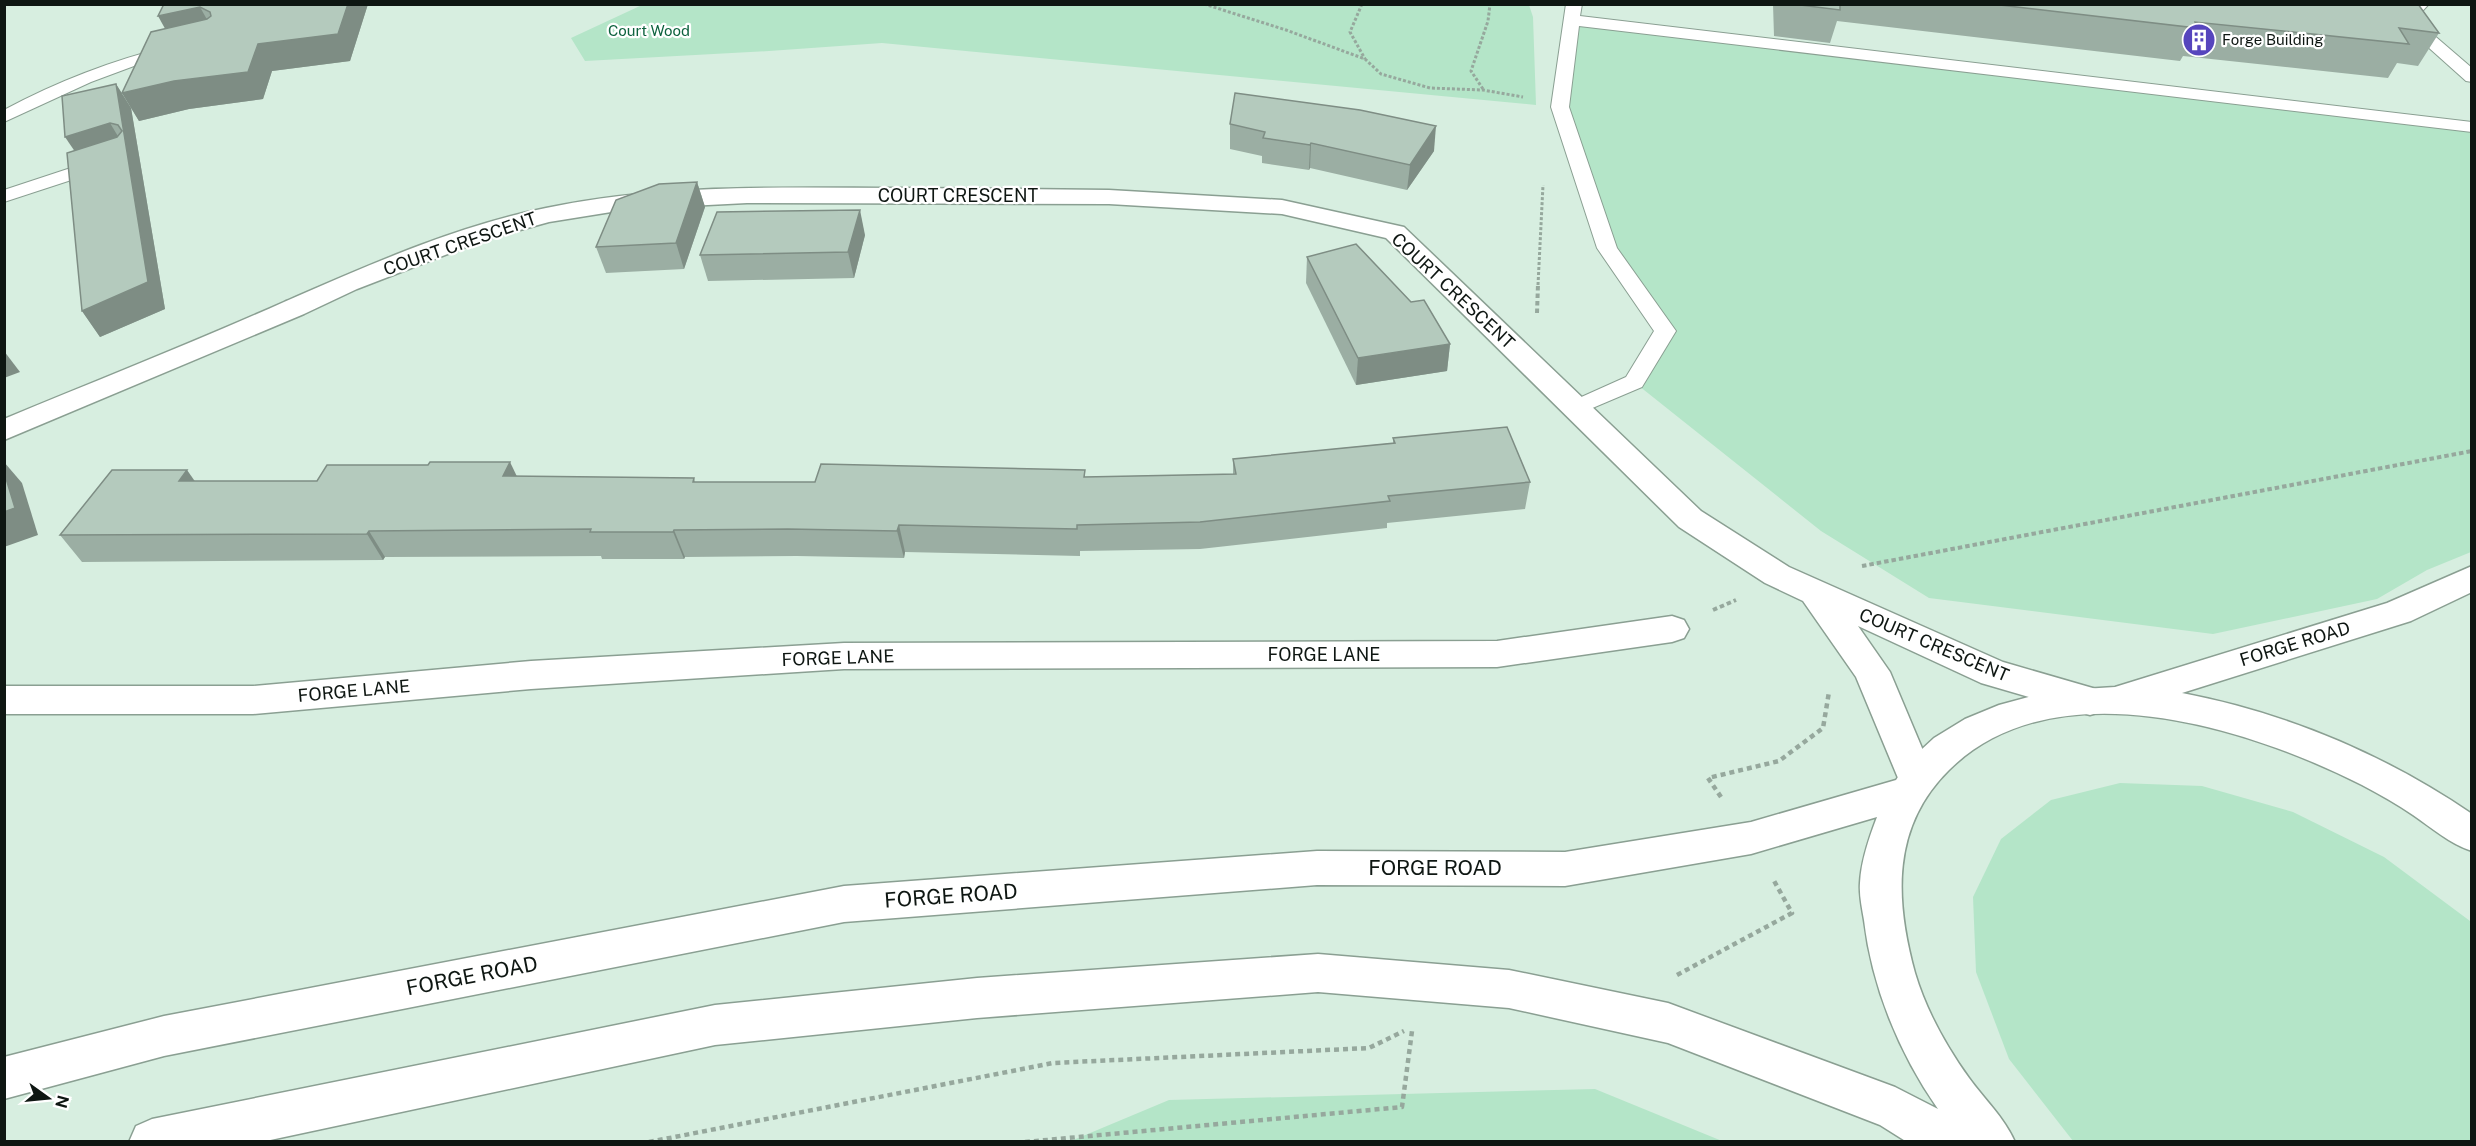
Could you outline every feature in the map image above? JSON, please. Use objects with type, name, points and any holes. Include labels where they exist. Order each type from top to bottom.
[{"type":"street","name":"COURT CRESCENT","points":[[4,430],[294,309],[348,283],[475,235],[547,215],[630,202],[747,196],[1109,197],[1282,207],[1395,232],[1690,519],[1777,576],[1993,673],[2102,700]]},
{"type":"street","name":"FORGE ROAD","points":[[2102,700],[2399,612],[2472,579]]},
{"type":"street","name":"COURT CRESCENT","points":[[1815,593],[1872,672],[1910,786]]},
{"type":"street","name":"FORGE LANE","points":[[4,700],[253,700],[531,675],[844,656],[1497,654],[1672,629]]},
{"type":"street","points":[[1992,1142],[1978,1126],[1933,1061],[1903,998],[1885,939],[1880,884],[1888,835],[1910,786],[1947,747],[1988,723],[2036,708],[2102,700],[2185,707],[2261,726],[2337,755],[2415,796],[2472,835]]},
{"type":"street","name":"FORGE ROAD","points":[[4,1078],[164,1036],[844,904],[1317,868],[1565,869],[1751,838],[1910,786]]},
{"type":"street","points":[[152,1142],[715,1025],[977,998],[1318,973],[1509,989],[1668,1023],[1895,1109],[1950,1142]]},
{"type":"lane","points":[[2421,4],[2406,19],[2472,78]]},
{"type":"lane","points":[[1576,408],[1634,382],[1665,331],[1607,248],[1560,107],[1573,12],[2472,127]]},
{"type":"lane","points":[[4,117],[41,96],[140,58],[183,48]]},
{"type":"lane","points":[[4,196],[115,160]]},
{"type":"path","points":[[1204,4],[1286,30],[1365,59]]},
{"type":"path","points":[[1362,4],[1350,32],[1365,59],[1381,74],[1430,88],[1483,90],[1524,97]]},
{"type":"path","points":[[1483,90],[1471,71],[1488,21],[1490,4]]},
{"type":"path","points":[[1536,368],[1544,175]]},
{"type":"path","points":[[1856,567],[2472,451]]},
{"type":"path","points":[[1672,629],[1756,591],[1777,576]]},
{"type":"path","points":[[649,1142],[1053,1063],[1370,1048],[1412,1027],[1402,1107],[1025,1142]]},
{"type":"green space","name":"Court Wood","points":[[642,5],[1529,5],[1533,17],[1536,105],[882,43],[585,61],[571,38]]},
{"type":"green space","points":[[1572,20],[2471,127],[2471,552],[2427,570],[2377,599],[2213,634],[1929,598],[1821,531],[1634,382],[1665,331],[1607,248],[1560,107]]},
{"type":"green space","points":[[2120,783],[2202,786],[2293,812],[2384,857],[2472,923],[2471,1141],[2073,1141],[2009,1059],[1976,972],[1973,897],[2001,839],[2051,800]]},
{"type":"green space","points":[[1595,1089],[1722,1141],[1071,1141],[1169,1100]]},
{"type":"building","points":[[164,4],[348,4],[338,34],[258,44],[248,72],[174,81],[122,93],[151,32],[207,19],[211,16],[210,12],[200,7],[158,16]]},
{"type":"building","points":[[1792,4],[1840,4],[1840,10]]},
{"type":"building","points":[[1991,4],[2418,4],[2439,33],[2399,28],[2409,44],[2195,22],[2197,28]]},
{"type":"building","points":[[116,84],[148,282],[82,311],[67,153],[117,137],[122,131],[118,125],[110,123],[65,137],[62,96]]},
{"type":"building","points":[[1235,93],[1360,110],[1436,126],[1410,165],[1311,143],[1310,145],[1263,138],[1265,132],[1230,124]]},
{"type":"building","points":[[697,182],[676,243],[596,247],[616,200],[659,184]]},
{"type":"building","points":[[860,210],[848,252],[700,255],[717,212]]},
{"type":"building","points":[[1356,244],[1411,302],[1424,300],[1450,344],[1358,358],[1307,257]]},
{"type":"building","points":[[1507,427],[1530,482],[1388,496],[1390,501],[1200,522],[1077,525],[1077,529],[899,525],[897,531],[788,529],[590,532],[591,529],[369,531],[367,534],[60,535],[112,470],[187,470],[179,481],[317,481],[327,465],[428,465],[430,462],[510,462],[503,476],[694,478],[693,482],[815,482],[821,464],[1085,470],[1084,477],[1236,474],[1233,459],[1395,443],[1393,438]]},
{"type":"building","points":[[4,472],[15,508],[4,512]]},
{"type":"place","name":"Forge Building","points":[[2199,40]]}]
